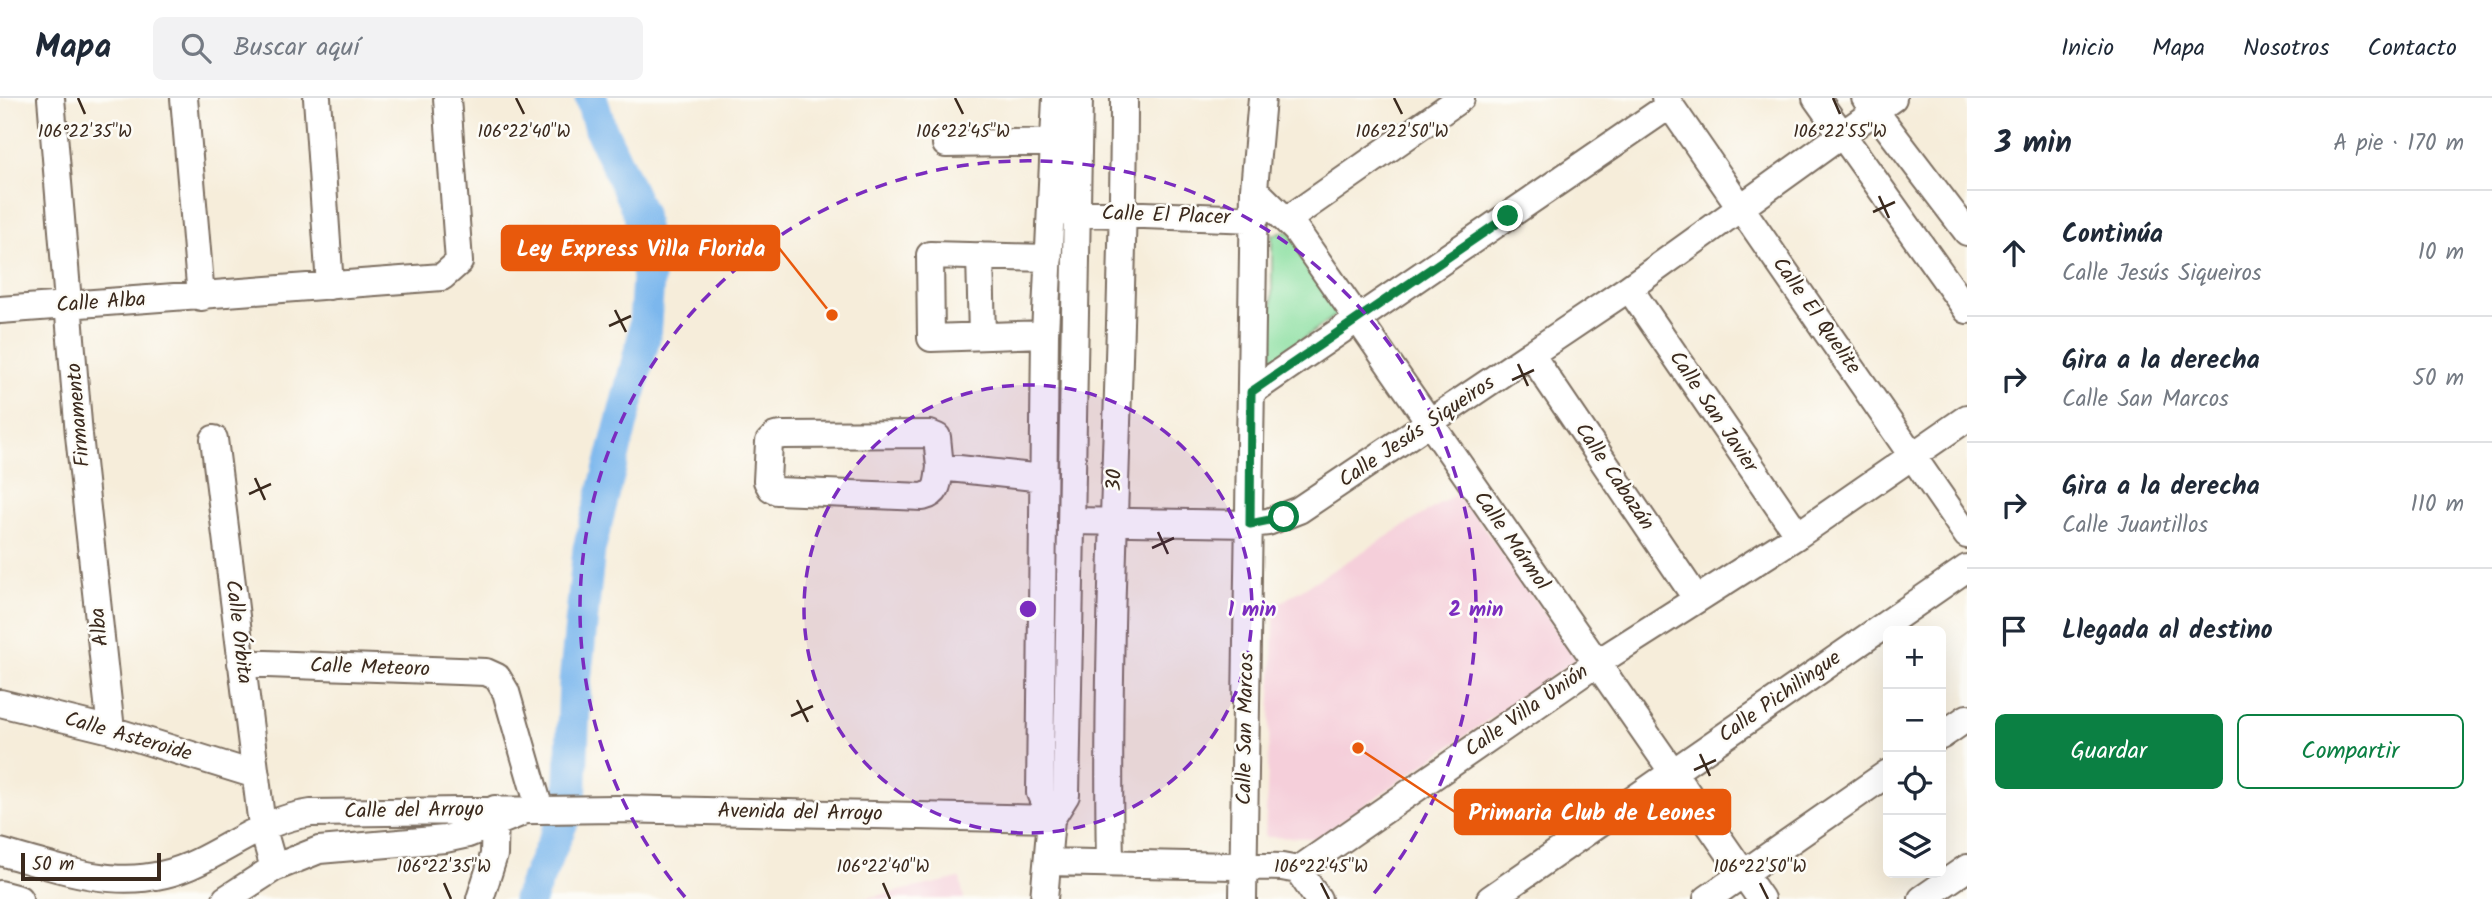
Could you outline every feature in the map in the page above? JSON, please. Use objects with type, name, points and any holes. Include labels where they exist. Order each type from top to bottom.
[{"type":"street","name":"Firmamento","points":[[51,98],[89,524]]},
{"type":"street","points":[[184,98],[201,296]]},
{"type":"street","points":[[317,98],[330,286]]},
{"type":"street","name":"Calle Alba","points":[[0,310],[442,277],[459,262],[447,98]]},
{"type":"street","points":[[1051,818],[1066,794],[1078,213],[1067,142],[1056,98]]},
{"type":"street","points":[[1045,899],[1051,818],[1040,793],[1045,334],[1051,212],[1079,98]]},
{"type":"street","name":"30","points":[[1111,863],[1113,522],[1124,215],[1124,98]]},
{"type":"street","name":"Calle San Marcos","points":[[1243,899],[1254,189],[1262,98]]},
{"type":"street","points":[[1287,220],[1461,98]]},
{"type":"street","points":[[1816,98],[1967,310]]},
{"type":"street","points":[[1251,392],[1667,102]]},
{"type":"street","name":"Calle El Quelite","points":[[1667,102],[1967,535]]},
{"type":"street","points":[[1877,102],[1967,232]]},
{"type":"street","name":"Calle Jesús Siqueiros","points":[[1072,521],[1250,524],[1268,522],[1299,510],[1629,288],[1840,134],[1877,102]]},
{"type":"street","points":[[946,144],[1067,142]]},
{"type":"street","name":"Calle Mármol","points":[[1254,189],[1287,220],[1761,899]]},
{"type":"street","name":"Calle El Placer","points":[[1051,212],[1255,219]]},
{"type":"street","points":[[1045,334],[931,338],[930,256],[1049,257]]},
{"type":"street","points":[[980,256],[982,336]]},
{"type":"street","name":"Calle San Javier","points":[[1629,288],[1798,535]]},
{"type":"street","name":"Calle Cabazán","points":[[1531,356],[1696,598]]},
{"type":"street","name":"Calle Villa Unión","points":[[1298,870],[1597,663],[1798,535],[1967,418]]},
{"type":"street","points":[[930,434],[937,437],[940,445],[940,467],[937,488],[933,494],[923,497],[777,491],[771,488],[767,481],[769,442],[775,436],[783,435],[930,434]]},
{"type":"street","name":"Calle Órbita","points":[[214,439],[262,826],[274,868]]},
{"type":"street","points":[[940,467],[1043,478]]},
{"type":"street","name":"Alba","points":[[89,524],[111,730]]},
{"type":"street","name":"Calle Pichilingue","points":[[1490,899],[1967,568]]},
{"type":"street","name":"Calle Meteoro","points":[[242,663],[486,672],[497,677],[506,692],[538,810]]},
{"type":"street","name":"Calle Asteroide","points":[[0,703],[111,730],[256,775]]},
{"type":"street","points":[[1946,733],[1967,718]]},
{"type":"street","points":[[1707,899],[1883,776]]},
{"type":"street","name":"Avenida del Arroyo","points":[[538,810],[1051,818]]},
{"type":"street","name":"Calle del Arroyo","points":[[0,852],[77,873],[156,888],[262,826],[290,816],[311,813],[495,816],[538,810]]},
{"type":"street","points":[[480,899],[494,855],[495,816]]},
{"type":"street","name":"Calle del Arroyo","points":[[226,899],[274,868],[318,850],[445,839],[495,816]]},
{"type":"street","points":[[1048,862],[1243,866],[1298,870],[1318,899]]},
{"type":"street","points":[[1922,899],[1967,868]]},
{"type":"street","points":[[0,894],[19,899]]},
{"type":"shaded area","points":[[1459,492],[1577,659],[1317,838],[1265,837],[1275,606]]},
{"type":"shaded area","points":[[960,878],[964,899],[862,899]]},
{"type":"green space","points":[[1288,231],[1342,311],[1272,361],[1272,235]]},
{"type":"waterway","points":[[529,899],[570,803],[575,682],[589,549],[644,337],[648,279],[640,214],[600,128],[591,98]]},
{"type":"place","name":"Ley Express Villa Florida","points":[[832,315]]},
{"type":"place","name":"Primaria Club de Leones","points":[[1358,748]]},
{"type":"route","points":[[1284,517],[1250,524],[1251,392],[1508,216]]}]
